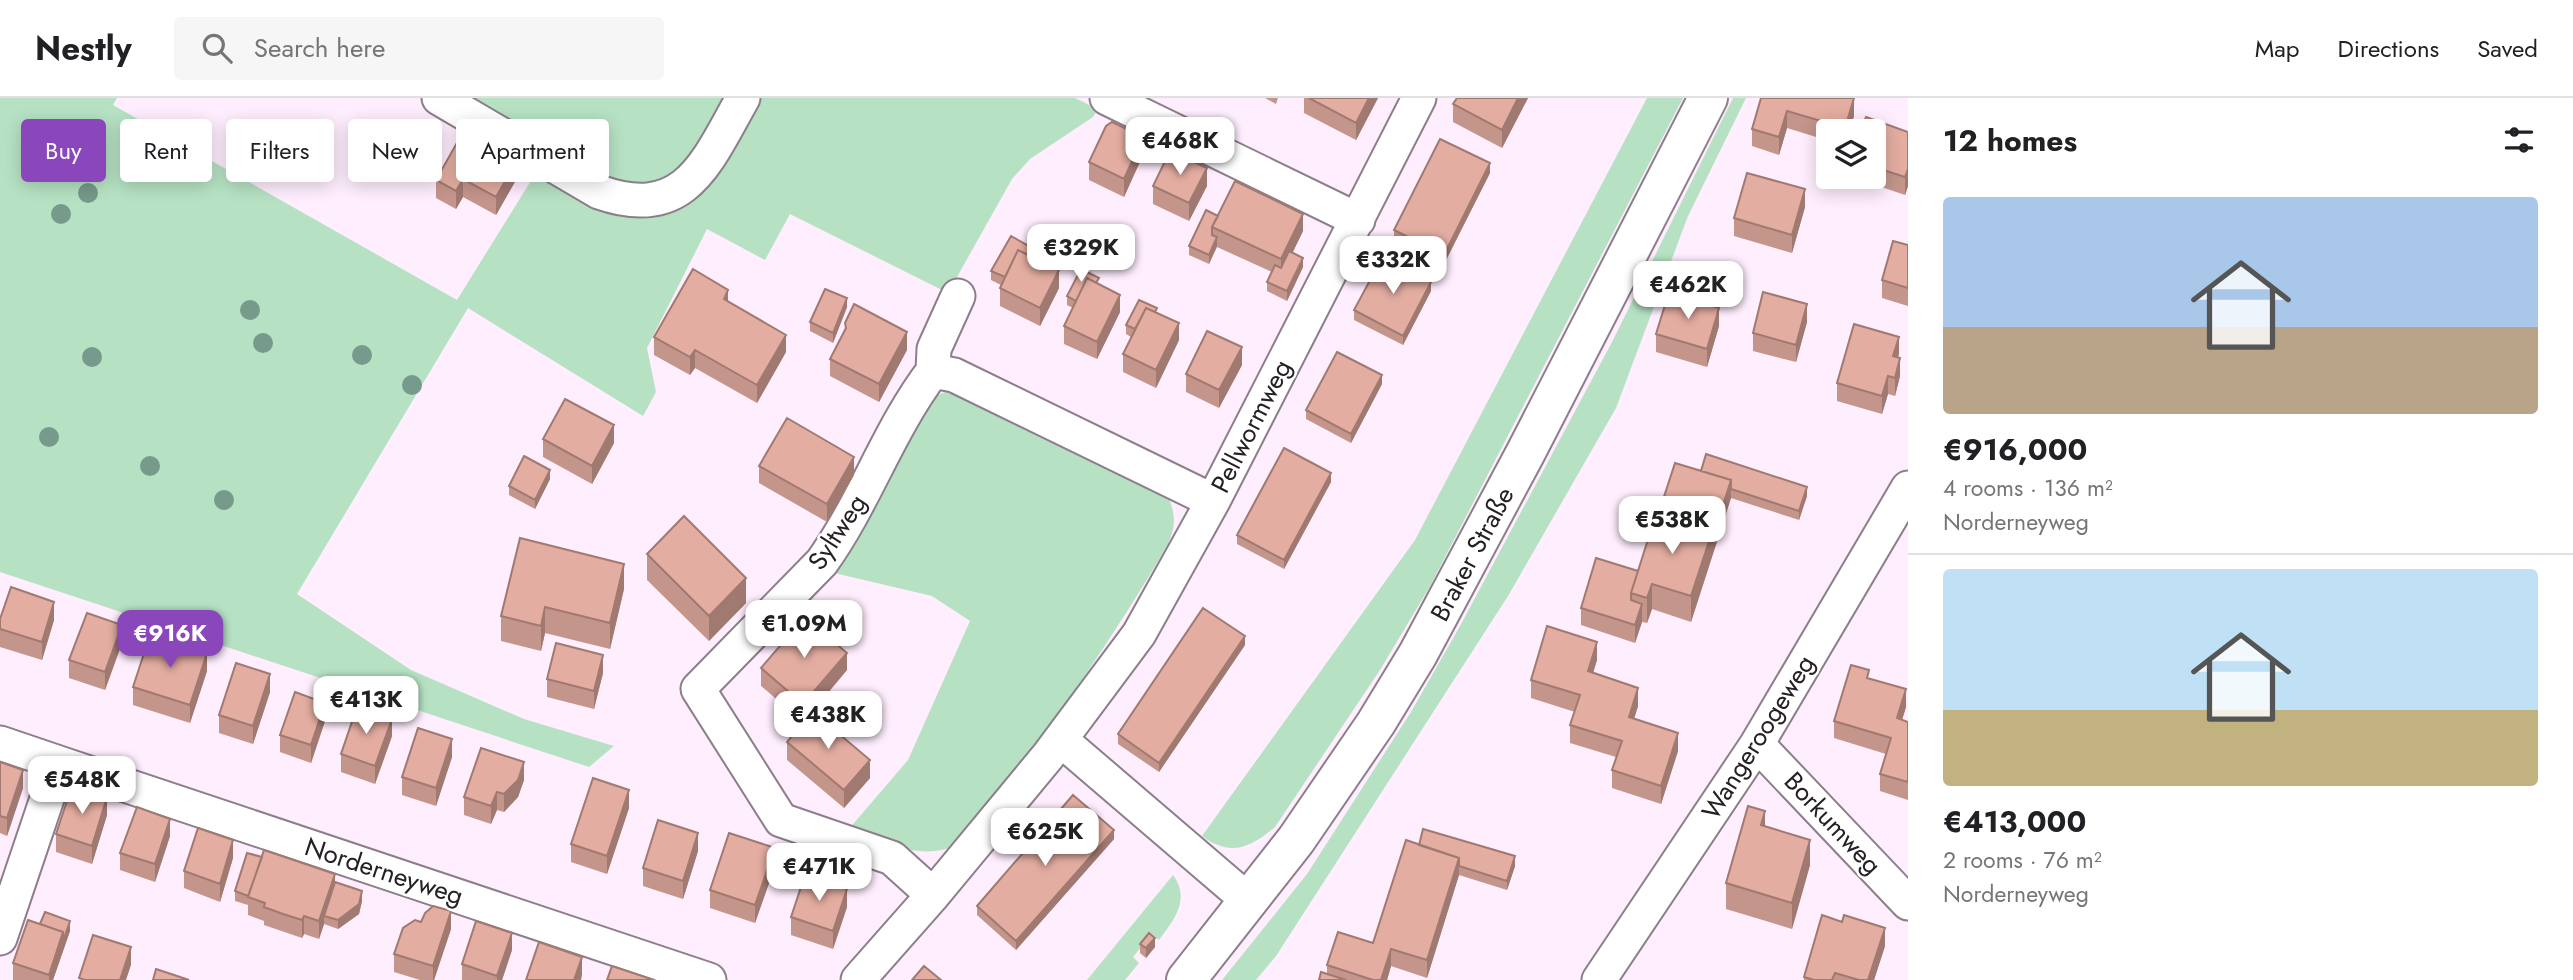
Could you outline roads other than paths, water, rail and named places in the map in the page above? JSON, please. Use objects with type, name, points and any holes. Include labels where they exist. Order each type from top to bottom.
[{"type":"main road","name":"Braker Straße","points":[[1186,980],[1250,902],[1330,792],[1418,654],[1520,465],[1708,98]]},
{"type":"street","points":[[439,98],[599,192],[640,202],[673,193],[690,183],[704,168],[743,98]]},
{"type":"street","points":[[1107,98],[1358,220]]},
{"type":"street","name":"Pellwormweg","points":[[858,980],[933,895],[1061,740],[1139,634],[1213,500],[1419,98]]},
{"type":"street","points":[[958,296],[934,349],[933,371],[954,375],[1213,500]]},
{"type":"street","name":"Syltweg","points":[[933,371],[912,399],[839,538],[822,562],[698,688],[781,820],[892,858],[933,895]]},
{"type":"street","name":"Wangeroogeweg","points":[[1599,980],[1758,744],[1908,488]]},
{"type":"street","points":[[1061,740],[1250,902]]},
{"type":"street","name":"Norderneyweg","points":[[0,743],[709,980]]},
{"type":"street","name":"Borkumweg","points":[[1758,744],[1908,903]]},
{"type":"street","points":[[0,938],[58,763]]}]
